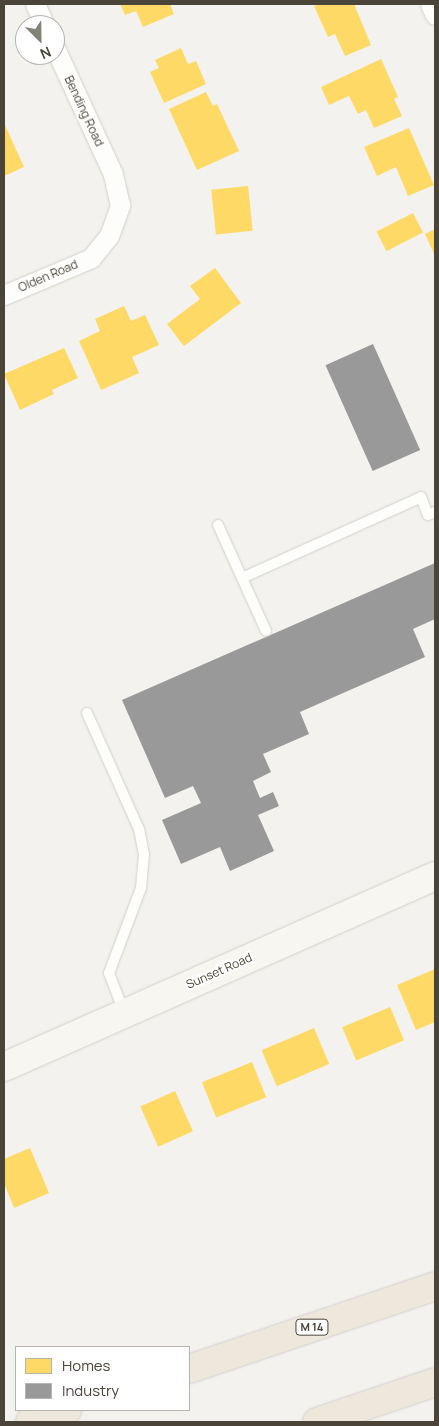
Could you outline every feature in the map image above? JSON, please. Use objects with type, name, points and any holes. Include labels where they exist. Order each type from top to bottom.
[{"type":"highway","name":"M 14","points":[[190,1369],[435,1286]]},
{"type":"highway","points":[[317,1422],[435,1382]]},
{"type":"highway","points":[[30,1422],[64,1411]]},
{"type":"street","points":[[430,4],[435,15]]},
{"type":"street","name":"Bending Road","points":[[63,65],[113,174]]},
{"type":"street","name":"Olden Road","points":[[4,294],[91,258],[110,236],[120,205],[113,174]]},
{"type":"street","name":"Sunset Road","points":[[4,1067],[435,876]]},
{"type":"lane","points":[[242,578],[420,497],[428,515],[435,512]]},
{"type":"lane","points":[[218,525],[266,631]]},
{"type":"lane","points":[[87,713],[139,829],[144,854],[141,888],[109,973],[125,1013]]},
{"type":"building: Homes","points":[[120,4],[170,4],[174,14],[143,27],[136,11],[125,15]]},
{"type":"building: Homes","points":[[320,4],[354,4],[371,45],[345,56],[335,34],[328,37],[314,6]]},
{"type":"building: Homes","points":[[181,48],[188,64],[196,61],[206,84],[164,103],[150,72],[159,68],[155,60]]},
{"type":"building: Homes","points":[[381,59],[398,97],[394,99],[402,116],[374,128],[366,110],[358,114],[349,96],[329,105],[321,87]]},
{"type":"building: Homes","points":[[206,92],[213,106],[217,104],[239,151],[197,170],[169,109]]},
{"type":"building: Homes","points":[[4,123],[24,167],[4,176]]},
{"type":"building: Homes","points":[[409,128],[434,185],[408,196],[396,167],[377,176],[364,147]]},
{"type":"building: Homes","points":[[248,186],[253,231],[216,235],[211,190]]},
{"type":"building: Homes","points":[[413,213],[423,233],[386,251],[376,232]]},
{"type":"building: Homes","points":[[435,229],[435,256],[425,234]]},
{"type":"building: Homes","points":[[215,268],[241,303],[184,346],[167,324],[200,299],[190,286]]},
{"type":"building: Homes","points":[[124,306],[131,321],[145,315],[159,345],[132,357],[139,373],[101,390],[79,341],[100,331],[95,319]]},
{"type":"building: Homes","points":[[64,348],[78,378],[52,390],[54,394],[20,410],[4,374]]},
{"type":"building: Homes","points":[[435,969],[435,1022],[416,1030],[397,985]]},
{"type":"building: Homes","points":[[390,1007],[404,1040],[356,1060],[342,1027]]},
{"type":"building: Homes","points":[[314,1028],[329,1064],[277,1086],[262,1050]]},
{"type":"building: Homes","points":[[252,1062],[266,1097],[216,1117],[202,1082]]},
{"type":"building: Homes","points":[[175,1091],[193,1131],[158,1147],[140,1106]]},
{"type":"building: Homes","points":[[30,1148],[49,1193],[14,1208],[4,1183],[4,1159]]},
{"type":"building: Industry","points":[[373,344],[420,450],[373,471],[325,365]]},
{"type":"building: Industry","points":[[435,563],[435,619],[413,629],[425,657],[300,712],[309,734],[263,754],[271,772],[253,781],[260,798],[273,792],[279,806],[258,815],[274,851],[230,871],[220,847],[181,864],[162,820],[201,803],[193,786],[165,798],[122,700]]}]
